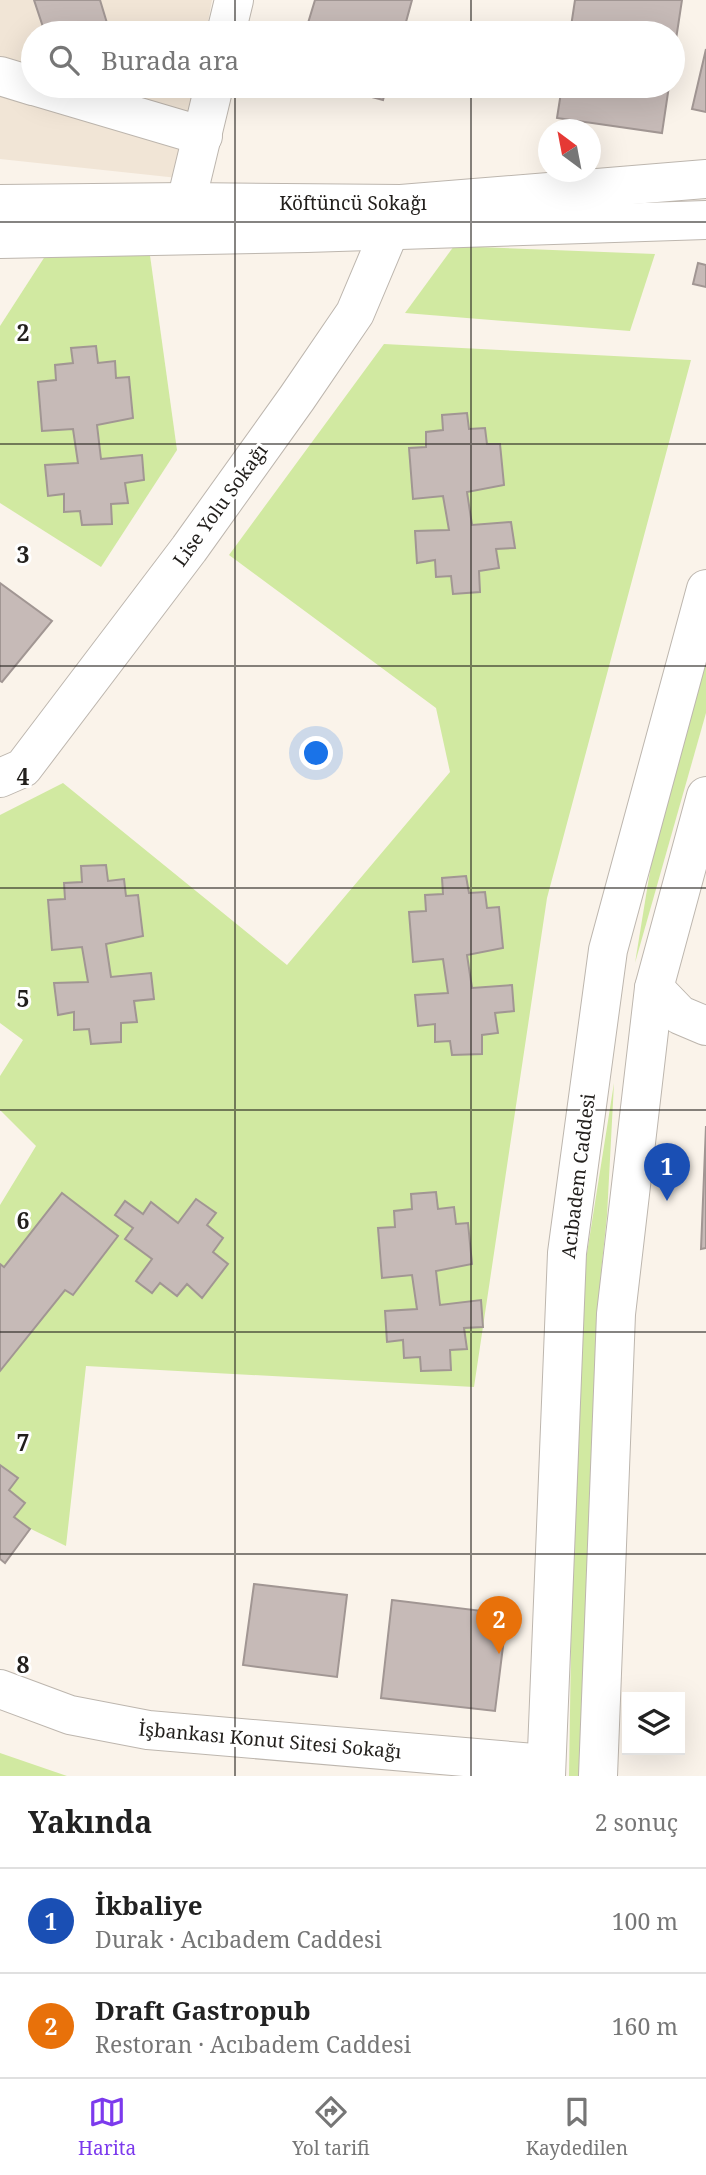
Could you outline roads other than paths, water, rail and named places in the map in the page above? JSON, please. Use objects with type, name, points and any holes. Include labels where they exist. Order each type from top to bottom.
[{"type":"main road","points":[[229,21],[234,0]]},
{"type":"main road","points":[[0,76],[21,82]]},
{"type":"main road","points":[[75,98],[203,136]]},
{"type":"main road","points":[[183,218],[211,98]]},
{"type":"main road","name":"Köftüncü Sokağı","points":[[395,217],[706,177]]},
{"type":"main road","name":"Köftüncü Sokağı","points":[[0,204],[183,218],[395,217],[696,225]]},
{"type":"main road","name":"Lise Yolu Sokağı","points":[[0,778],[23,768],[189,549],[297,398],[355,313],[395,217]]},
{"type":"main road","name":"Köftüncü Sokağı","points":[[0,239],[183,218]]},
{"type":"main road","name":"Acıbadem Caddesi","points":[[546,1770],[566,1253],[608,950],[706,589]]},
{"type":"main road","points":[[598,1776],[616,1314],[654,988],[706,796]]},
{"type":"main road","points":[[654,988],[680,1015],[706,1026]]},
{"type":"main road","name":"İşbankası Konut Sitesi Sokağı","points":[[0,1689],[70,1715],[148,1730],[546,1770]]},
{"type":"place","name":"İkbaliye","points":[[667,1201]]},
{"type":"place","name":"Draft Gastropub","points":[[499,1654]]}]
